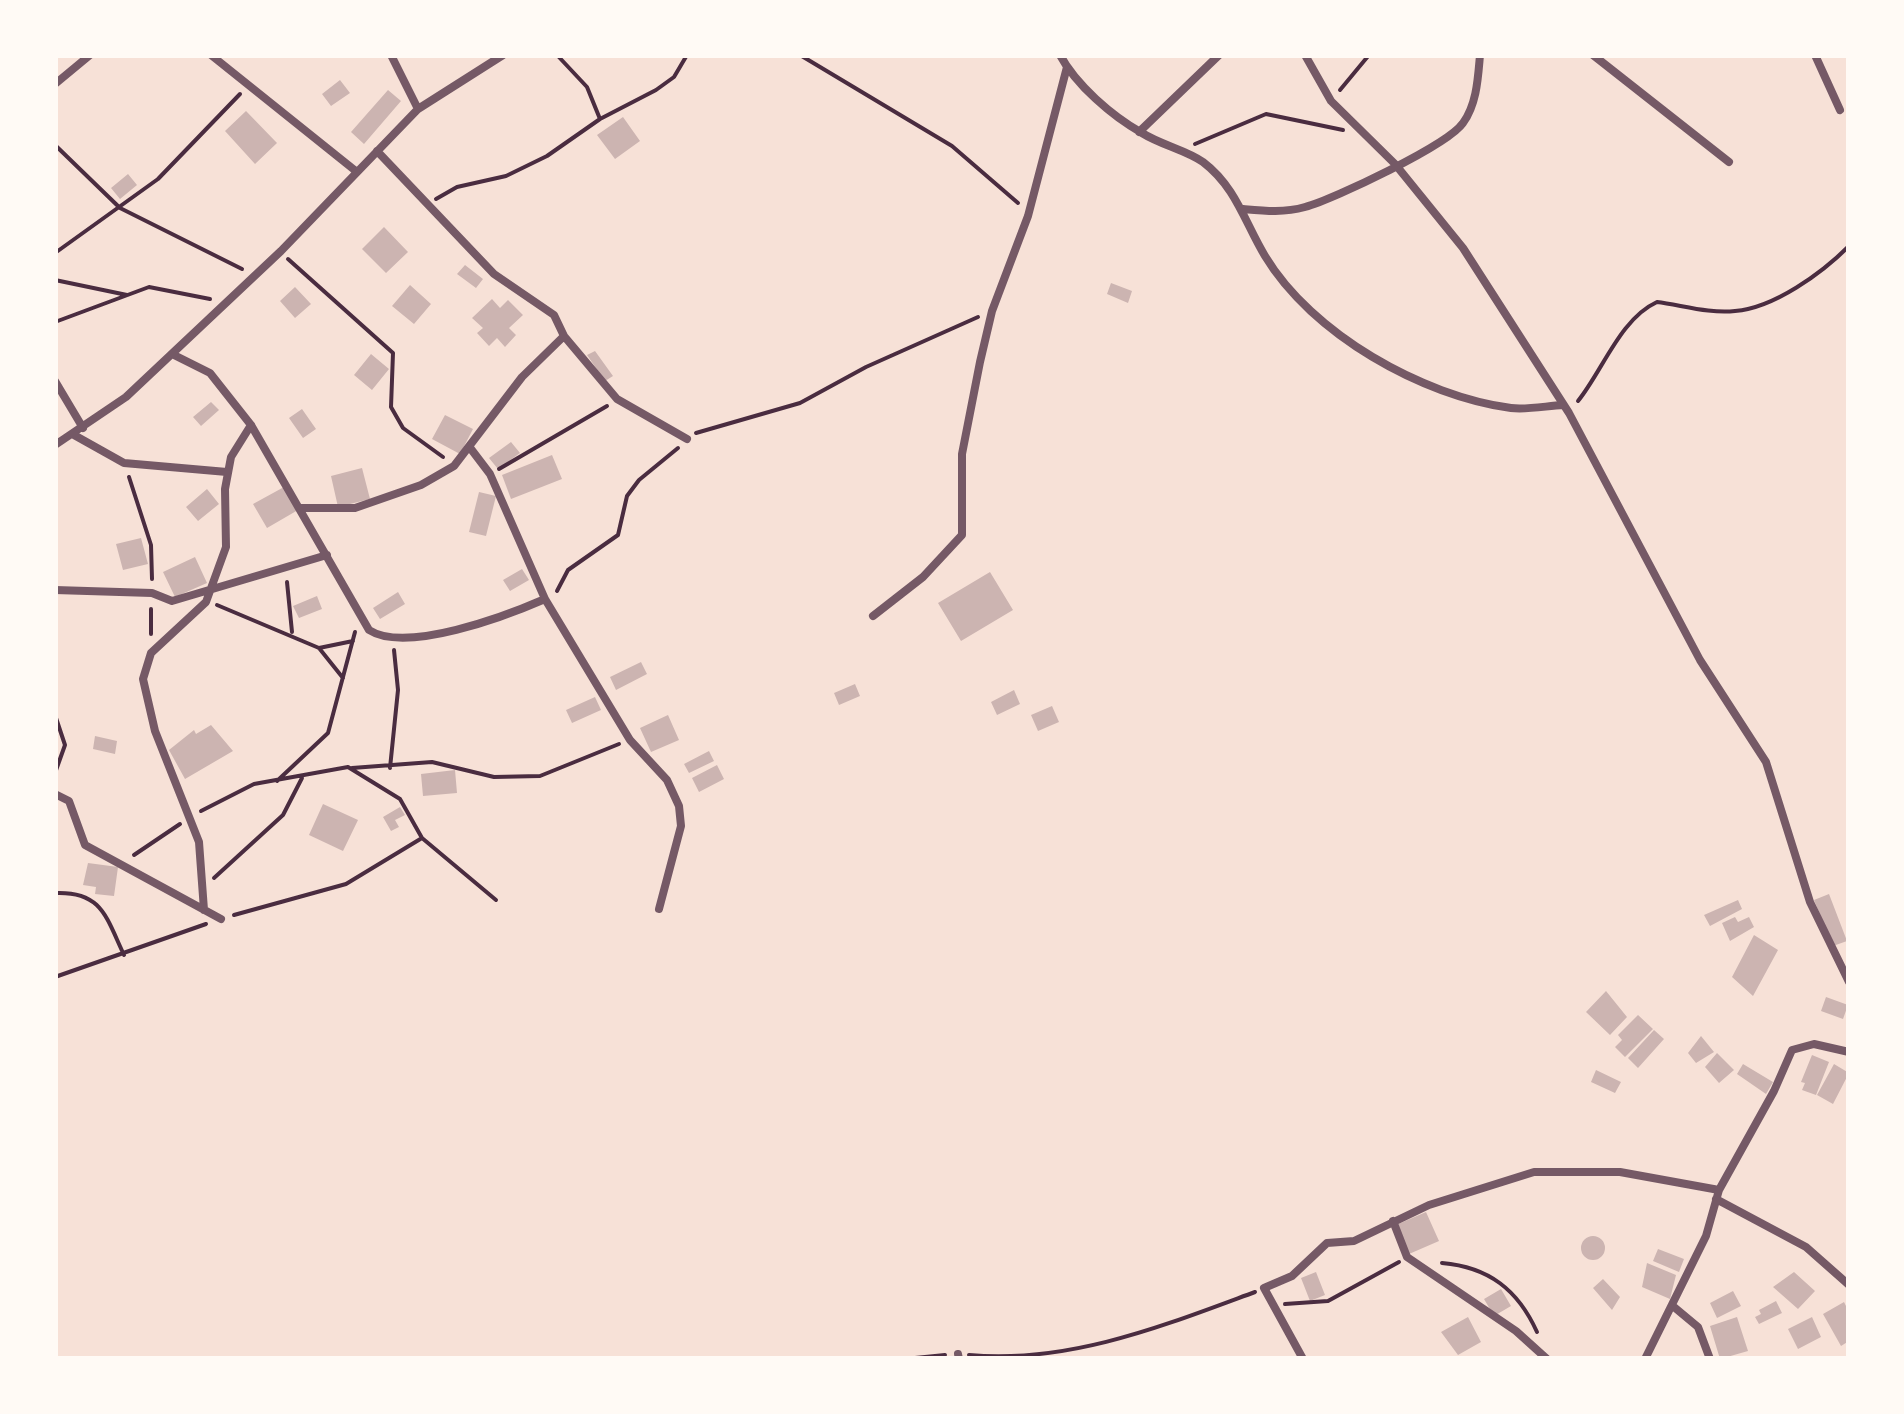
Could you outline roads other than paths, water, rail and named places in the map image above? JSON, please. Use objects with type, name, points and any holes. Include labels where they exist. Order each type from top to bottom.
[{"type":"street","points":[[55,84],[90,55]]},
{"type":"street","points":[[211,55],[357,172]]},
{"type":"street","points":[[391,55],[418,109]]},
{"type":"street","points":[[55,446],[83,428],[172,354],[280,251],[418,109],[503,55]]},
{"type":"street","points":[[1060,55],[1066,67],[1139,132],[1201,161],[1243,209],[1265,256],[1287,286],[1367,354],[1405,375],[1478,402],[1514,408],[1566,409]]},
{"type":"street","points":[[1139,132],[1219,55]]},
{"type":"street","points":[[1304,55],[1331,101],[1395,164],[1463,248],[1566,409],[1700,660],[1766,762],[1810,902],[1849,982]]},
{"type":"street","points":[[1243,209],[1278,213],[1307,206],[1439,145],[1464,123],[1476,93],[1480,55]]},
{"type":"street","points":[[1815,55],[1840,110]]},
{"type":"street","points":[[1600,57],[1728,162]]},
{"type":"street","points":[[873,616],[922,577],[962,534],[962,454],[992,311],[1028,216],[1066,67]]},
{"type":"street","points":[[377,152],[509,287],[554,314],[564,336],[617,400],[686,439]]},
{"type":"street","points":[[301,508],[355,508],[421,485],[454,466],[471,449],[522,377],[564,336]]},
{"type":"street","points":[[172,354],[210,373],[251,425],[369,630],[393,640],[486,624],[545,598]]},
{"type":"street","points":[[55,380],[83,428]]},
{"type":"street","points":[[204,910],[199,842],[155,731],[144,693],[145,667],[152,652],[206,602],[226,547],[231,457],[251,425]]},
{"type":"street","points":[[74,435],[124,463],[228,472]]},
{"type":"street","points":[[471,449],[490,474],[545,598],[630,740],[667,780],[679,806],[681,826],[659,909]]},
{"type":"street","points":[[55,590],[152,593],[172,601],[327,555]]},
{"type":"street","points":[[55,794],[69,802],[80,841],[221,919]]},
{"type":"street","points":[[1645,1359],[1674,1308],[1706,1236],[1717,1194],[1792,1050],[1814,1044],[1849,1052]]},
{"type":"street","points":[[1303,1359],[1264,1288],[1292,1276],[1327,1243],[1354,1242],[1462,1192],[1534,1172],[1620,1172],[1717,1194],[1794,1239],[1849,1285]]},
{"type":"street","points":[[1393,1221],[1407,1257],[1544,1355]]},
{"type":"street","points":[[1674,1308],[1698,1327],[1710,1359]]}]
